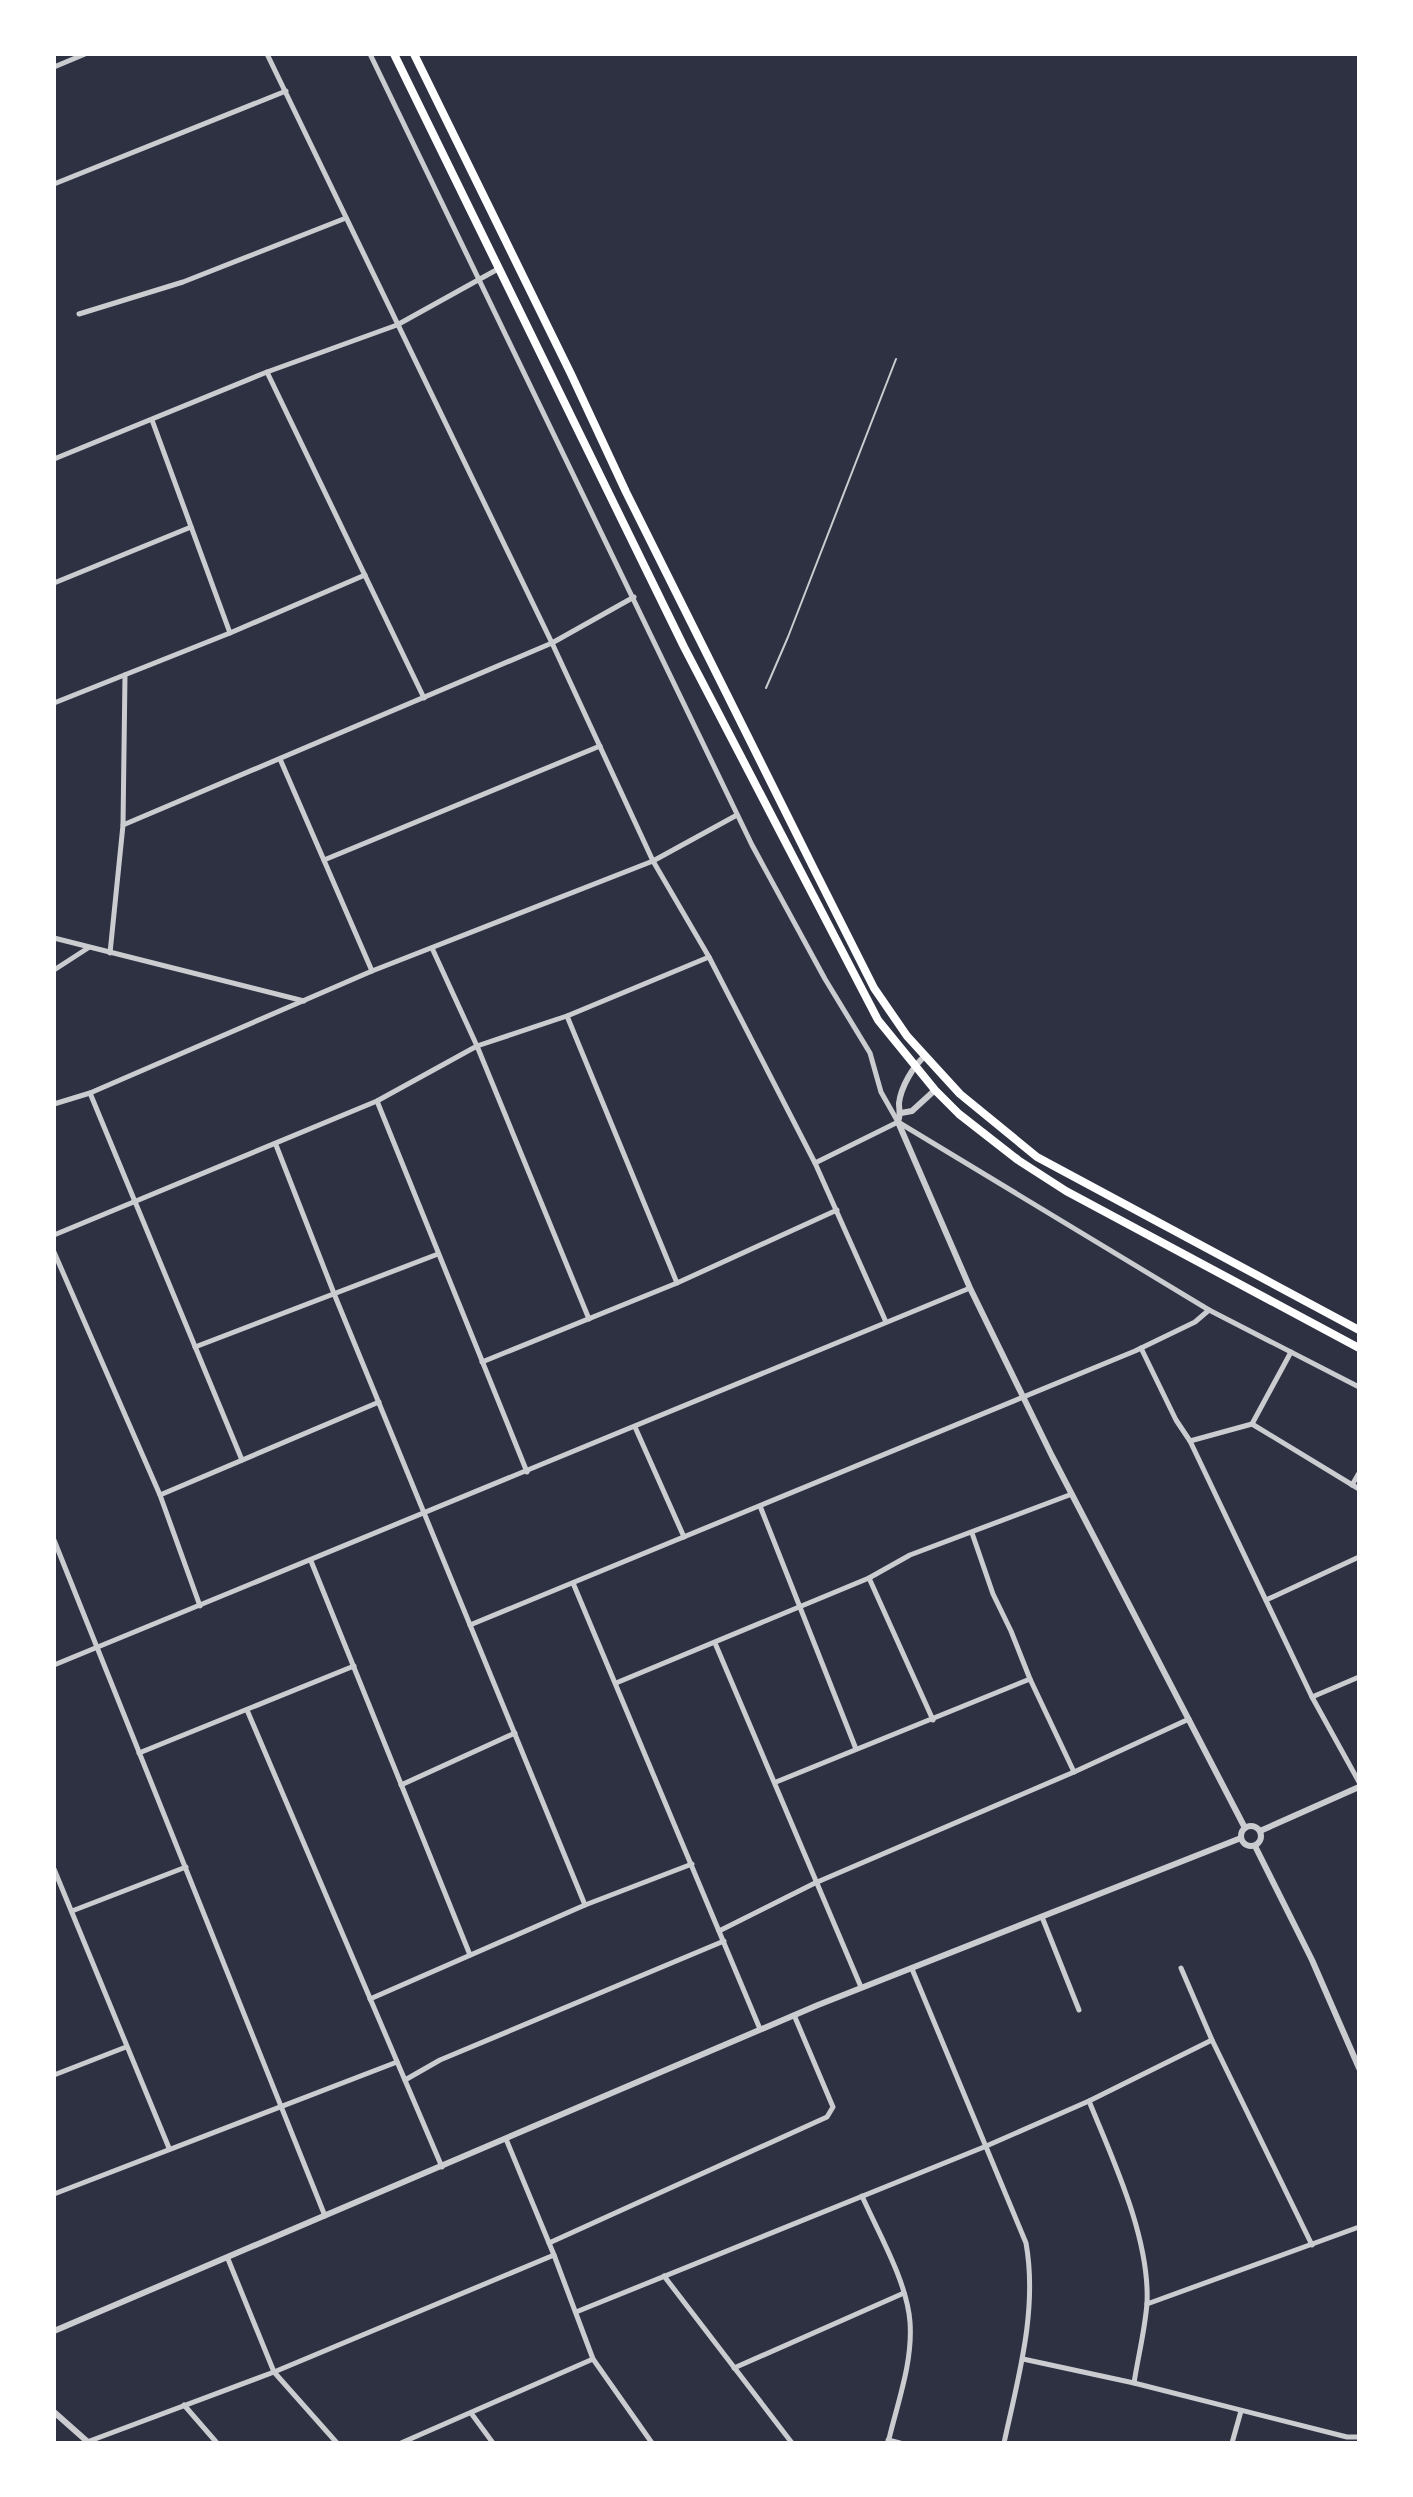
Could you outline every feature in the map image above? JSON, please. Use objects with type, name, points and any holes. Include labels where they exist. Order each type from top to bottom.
[{"type":"main road","points":[[394,54],[719,714],[860,991],[878,1020],[935,1090],[993,1141],[1066,1191],[1359,1348]]},
{"type":"main road","points":[[414,54],[626,492],[874,988],[907,1036],[960,1094],[1037,1157],[1359,1330]]},
{"type":"main road","points":[[457,183],[474,176]]},
{"type":"main road","points":[[719,714],[733,707]]},
{"type":"street","points":[[54,67],[85,54]]},
{"type":"street","points":[[267,54],[552,643],[653,861],[709,957],[815,1163],[886,1322]]},
{"type":"street","points":[[54,2331],[861,1987],[1241,1838],[1245,1828],[1072,1494],[970,1288],[898,1122],[881,1092],[870,1053],[825,979],[737,815],[370,54]]},
{"type":"street","points":[[54,184],[286,91]]},
{"type":"street","points":[[79,314],[183,282],[346,218]]},
{"type":"street","points":[[54,459],[267,372],[397,325],[498,269]]},
{"type":"street","points":[[267,372],[424,698]]},
{"type":"street","points":[[152,420],[230,633]]},
{"type":"street","points":[[54,583],[191,527]]},
{"type":"street","points":[[54,703],[365,575]]},
{"type":"street","points":[[123,825],[552,643],[634,597]]},
{"type":"street","points":[[110,953],[123,825],[125,675]]},
{"type":"street","points":[[324,860],[600,746]]},
{"type":"street","points":[[280,759],[372,971]]},
{"type":"street","points":[[54,1104],[90,1093],[372,971],[653,861],[737,815]]},
{"type":"street","points":[[54,938],[305,1001]]},
{"type":"street","points":[[54,970],[89,947]]},
{"type":"street","points":[[432,948],[477,1046],[589,1319]]},
{"type":"street","points":[[54,1235],[377,1101],[477,1046],[567,1016],[709,957]]},
{"type":"street","points":[[567,1016],[677,1283]]},
{"type":"street","points":[[815,1163],[898,1122],[901,1113],[899,1103],[914,1066],[925,1056]]},
{"type":"street","points":[[901,1113],[912,1111],[935,1090]]},
{"type":"street","points":[[90,1093],[242,1460]]},
{"type":"street","points":[[377,1101],[527,1472]]},
{"type":"street","points":[[898,1122],[936,1148],[985,1173],[1209,1310],[1359,1387]]},
{"type":"street","points":[[276,1145],[585,1905]]},
{"type":"street","points":[[482,1362],[677,1283],[837,1210]]},
{"type":"street","points":[[54,1252],[160,1495],[200,1606]]},
{"type":"street","points":[[195,1347],[335,1296],[438,1254]]},
{"type":"street","points":[[54,1665],[970,1288]]},
{"type":"street","points":[[470,1625],[1141,1348],[1195,1322],[1209,1310]]},
{"type":"street","points":[[1141,1348],[1176,1420],[1190,1441],[1312,1697],[1359,1785],[1260,1831]]},
{"type":"street","points":[[1190,1441],[1252,1424],[1292,1352]]},
{"type":"street","points":[[160,1495],[379,1402]]},
{"type":"street","points":[[1252,1424],[1359,1489]]},
{"type":"street","points":[[635,1427],[684,1537]]},
{"type":"street","points":[[1352,1485],[1359,1473]]},
{"type":"street","points":[[616,1683],[869,1578],[910,1555],[1072,1494]]},
{"type":"street","points":[[760,1506],[856,1749]]},
{"type":"street","points":[[972,1533],[993,1594],[1074,1772]]},
{"type":"street","points":[[55,1542],[325,2217]]},
{"type":"street","points":[[1266,1600],[1359,1557]]},
{"type":"street","points":[[311,1561],[470,1955]]},
{"type":"street","points":[[869,1578],[933,1720]]},
{"type":"street","points":[[573,1583],[760,2029]]},
{"type":"street","points":[[715,1643],[861,1987]]},
{"type":"street","points":[[139,1753],[354,1666]]},
{"type":"street","points":[[1312,1697],[1359,1677]]},
{"type":"street","points":[[776,1782],[1030,1679]]},
{"type":"street","points":[[247,1710],[442,2167]]},
{"type":"street","points":[[719,1931],[815,1883],[1189,1719]]},
{"type":"street","points":[[401,1785],[515,1733]]},
{"type":"street","points":[[1245,1828],[1253,1826],[1260,1831],[1261,1838],[1255,1846]]},
{"type":"street","points":[[1241,1838],[1245,1845],[1255,1846]]},
{"type":"street","points":[[1255,1846],[1312,1960],[1359,2068]]},
{"type":"street","points":[[370,1999],[585,1905],[692,1864]]},
{"type":"street","points":[[72,1911],[186,1867]]},
{"type":"street","points":[[54,1869],[169,2148]]},
{"type":"street","points":[[1042,1917],[1079,2010]]},
{"type":"street","points":[[405,2080],[440,2060],[724,1941]]},
{"type":"street","points":[[1181,1968],[1212,2040],[1312,2245]]},
{"type":"street","points":[[912,1969],[1026,2243],[1031,2279],[1023,2359],[1004,2443]]},
{"type":"street","points":[[549,2243],[827,2117],[833,2107],[794,2015]]},
{"type":"street","points":[[576,2312],[984,2147],[1089,2101],[1212,2040]]},
{"type":"street","points":[[54,2075],[126,2047]]},
{"type":"street","points":[[54,2194],[397,2062]]},
{"type":"street","points":[[1089,2101],[1126,2193],[1142,2259],[1147,2304],[1134,2383]]},
{"type":"street","points":[[506,2139],[593,2359],[652,2443]]},
{"type":"street","points":[[862,2196],[904,2293],[910,2323],[910,2348],[888,2442],[900,2443]]},
{"type":"street","points":[[1147,2304],[1359,2227]]},
{"type":"street","points":[[54,2412],[87,2443],[274,2372],[554,2255]]},
{"type":"street","points":[[228,2259],[274,2372],[337,2443]]},
{"type":"street","points":[[664,2276],[792,2443]]},
{"type":"street","points":[[734,2368],[904,2293]]},
{"type":"street","points":[[401,2443],[593,2359]]},
{"type":"street","points":[[1023,2359],[1134,2383],[1347,2437],[1359,2437]]},
{"type":"street","points":[[184,2405],[217,2443]]},
{"type":"street","points":[[1232,2443],[1241,2411]]},
{"type":"street","points":[[471,2413],[493,2443]]},
{"type":"lane","points":[[766,688],[896,359]]}]
